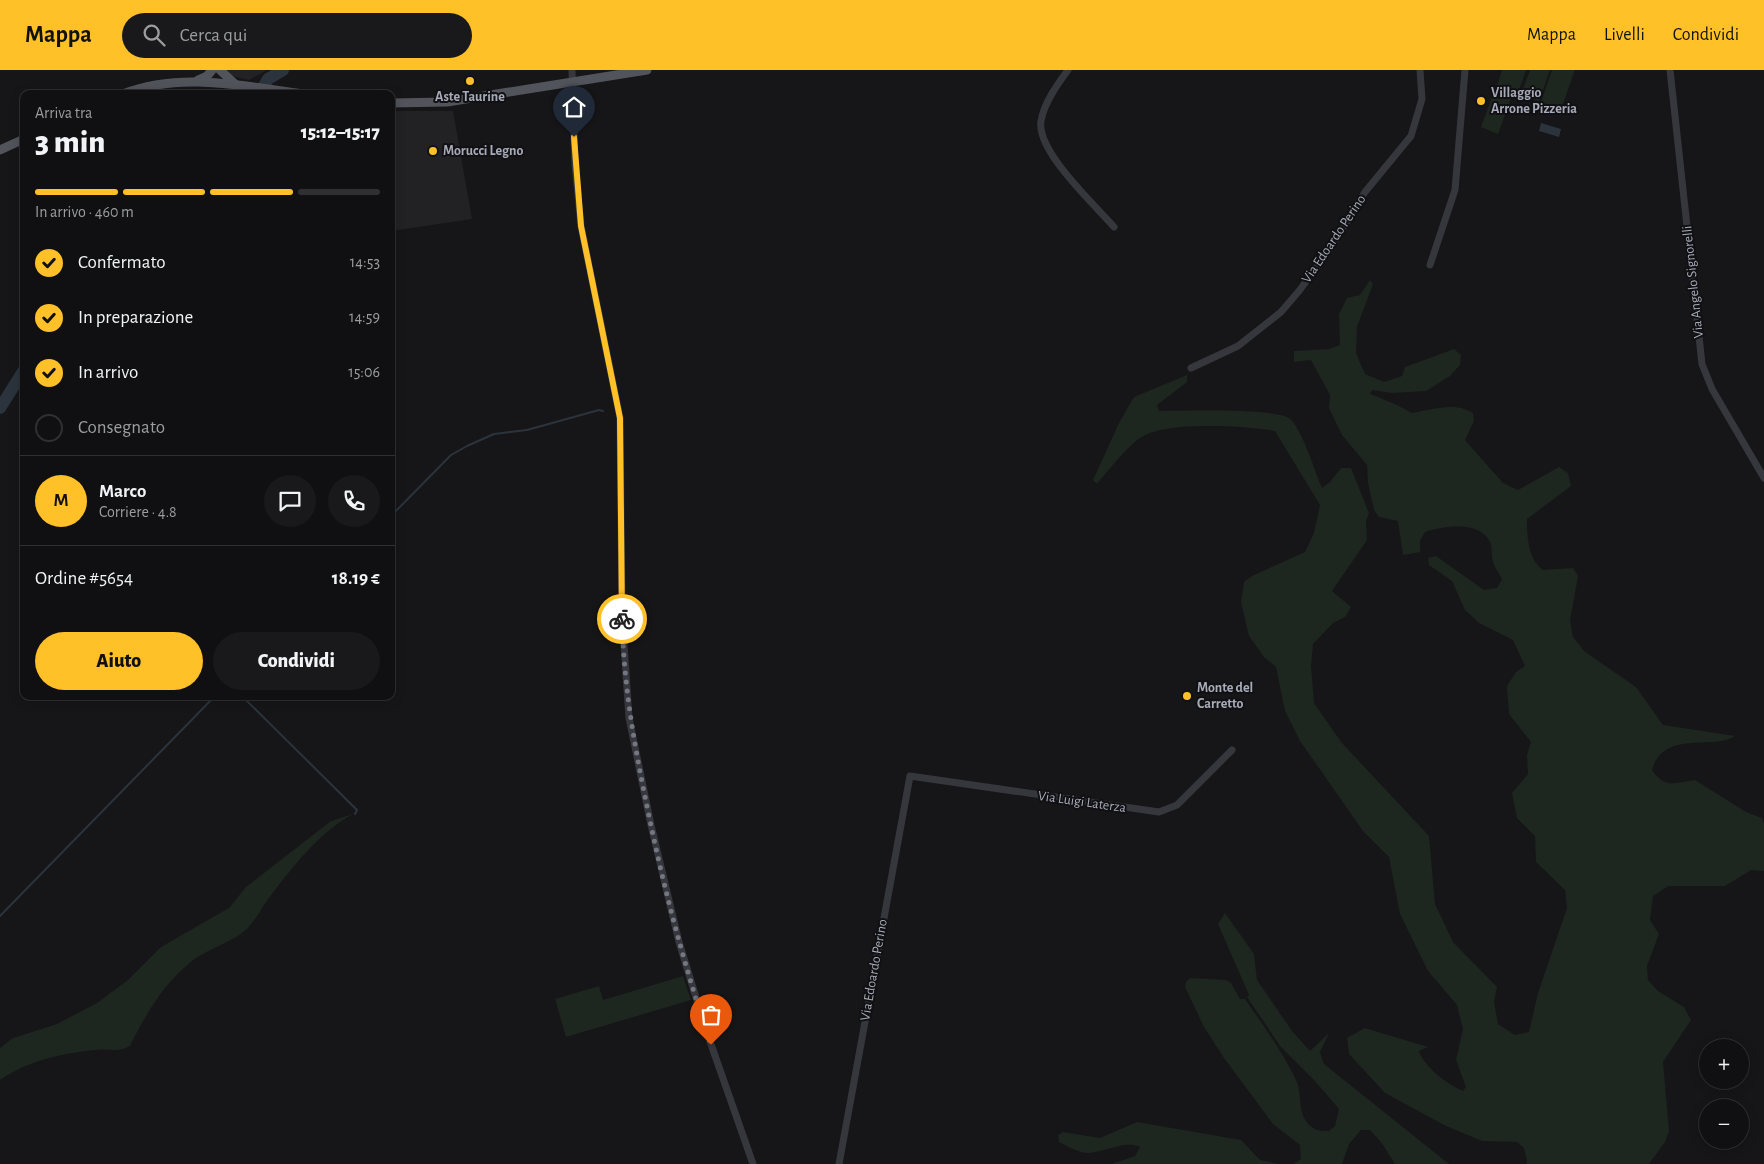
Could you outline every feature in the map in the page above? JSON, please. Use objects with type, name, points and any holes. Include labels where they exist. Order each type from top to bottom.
[{"type":"main road","points":[[193,82],[207,76],[212,70],[217,83]]},
{"type":"main road","points":[[217,83],[219,70]]},
{"type":"main road","points":[[219,70],[236,86]]},
{"type":"main road","points":[[395,103],[443,103],[647,70]]},
{"type":"main road","points":[[135,90],[153,84],[193,82],[272,90]]},
{"type":"main road","points":[[0,150],[20,141]]},
{"type":"street","points":[[572,70],[574,157],[581,226],[620,418],[622,615],[625,683],[630,718],[664,884],[686,966],[753,1164]]},
{"type":"street","points":[[1068,70],[1045,108],[1041,120],[1041,136],[1054,158],[1114,227]]},
{"type":"street","name":"Via Edoardo Perino","points":[[1191,368],[1243,342],[1281,312],[1299,291],[1332,246],[1364,192],[1411,136],[1422,98],[1420,70]]},
{"type":"street","points":[[1430,265],[1454,190],[1465,70]]},
{"type":"street","name":"Via Angelo Signorelli","points":[[1670,70],[1702,364],[1712,389],[1764,478]]},
{"type":"street","name":"Via Luigi Laterza","points":[[910,776],[1158,812],[1177,805],[1232,750]]},
{"type":"street","name":"Via Edoardo Perino","points":[[839,1164],[910,776]]},
{"type":"shaded area","points":[[227,70],[267,70],[249,80],[232,76]]},
{"type":"shaded area","points":[[1502,70],[1526,70],[1518,93],[1497,86]]},
{"type":"shaded area","points":[[1530,70],[1550,70],[1539,101],[1521,95]]},
{"type":"shaded area","points":[[1552,70],[1575,70],[1561,109],[1541,102]]},
{"type":"shaded area","points":[[1494,92],[1511,98],[1498,134],[1481,127]]},
{"type":"shaded area","points":[[395,111],[453,111],[472,219],[395,230]]},
{"type":"shaded area","points":[[1541,123],[1561,129],[1559,137],[1539,131]]},
{"type":"shaded area","points":[[1370,280],[1373,284],[1357,327],[1356,353],[1365,374],[1384,382],[1402,376],[1405,367],[1454,349],[1461,355],[1460,365],[1450,376],[1426,391],[1392,393],[1372,390],[1370,394],[1398,405],[1411,413],[1451,407],[1466,409],[1473,413],[1474,421],[1465,440],[1503,483],[1518,490],[1559,467],[1568,473],[1571,486],[1527,519],[1527,526],[1531,554],[1543,570],[1573,568],[1578,576],[1570,620],[1573,637],[1584,651],[1636,687],[1663,725],[1735,736],[1714,742],[1677,745],[1658,757],[1652,770],[1662,780],[1667,782],[1677,783],[1695,780],[1746,812],[1762,818],[1764,824],[1764,871],[1751,870],[1725,886],[1668,886],[1653,896],[1650,920],[1659,934],[1647,966],[1648,980],[1658,991],[1684,1007],[1691,1020],[1663,1062],[1669,1131],[1665,1142],[1649,1164],[1526,1164],[1524,1148],[1517,1142],[1482,1141],[1444,1125],[1385,1093],[1349,1054],[1347,1038],[1365,1028],[1428,1047],[1419,1051],[1431,1069],[1457,1088],[1463,1091],[1466,1087],[1456,1060],[1463,1029],[1457,1005],[1428,971],[1400,914],[1389,857],[1363,831],[1300,741],[1285,711],[1276,667],[1264,657],[1249,636],[1241,602],[1244,582],[1252,576],[1305,552],[1314,533],[1320,505],[1275,431],[1207,426],[1154,432],[1142,437],[1130,446],[1097,484],[1093,480],[1119,423],[1134,397],[1187,375],[1187,382],[1157,405],[1159,411],[1247,411],[1280,415],[1289,418],[1299,431],[1322,488],[1330,482],[1341,468],[1351,468],[1369,513],[1366,521],[1367,540],[1332,591],[1351,607],[1345,617],[1333,623],[1313,644],[1311,666],[1314,703],[1342,743],[1429,836],[1435,904],[1453,942],[1497,987],[1494,1002],[1498,1024],[1515,1035],[1529,1032],[1538,993],[1567,908],[1565,890],[1536,862],[1535,836],[1517,818],[1512,793],[1528,774],[1527,755],[1531,742],[1509,714],[1507,686],[1516,672],[1525,666],[1513,640],[1479,623],[1465,610],[1452,581],[1429,565],[1428,558],[1436,556],[1484,590],[1497,588],[1502,579],[1493,562],[1491,544],[1485,535],[1478,530],[1460,526],[1441,528],[1425,532],[1420,541],[1420,552],[1403,555],[1398,521],[1379,517],[1374,510],[1368,483],[1367,465],[1342,435],[1329,408],[1330,395],[1311,360],[1294,362],[1294,351],[1329,349],[1340,345],[1339,314],[1347,298],[1360,295]]},
{"type":"shaded area","points":[[353,814],[319,839],[299,860],[248,928],[235,938],[199,956],[172,979],[142,1022],[130,1046],[113,1050],[84,1051],[46,1059],[11,1073],[0,1080],[0,1048],[13,1038],[57,1024],[97,1003],[128,980],[161,947],[229,908],[246,887],[331,821]]},
{"type":"shaded area","points":[[1225,913],[1254,954],[1257,980],[1292,1031],[1310,1051],[1329,1033],[1320,1052],[1324,1064],[1449,1164],[1395,1164],[1381,1142],[1370,1130],[1361,1130],[1349,1144],[1342,1164],[1293,1164],[1301,1159],[1300,1145],[1273,1124],[1224,1058],[1204,1027],[1185,987],[1186,982],[1190,978],[1226,980],[1231,983],[1240,999],[1245,999],[1291,1069],[1298,1085],[1304,1117],[1313,1128],[1329,1131],[1335,1126],[1339,1109],[1315,1081],[1280,1046],[1247,997],[1249,995],[1218,924]]},
{"type":"shaded area","points":[[683,976],[691,1000],[566,1037],[555,999],[599,986],[603,1000]]},
{"type":"shaded area","points":[[1137,1122],[1241,1140],[1260,1160],[1279,1164],[1112,1164],[1135,1156],[1140,1147],[1128,1145],[1085,1153],[1059,1142],[1058,1135],[1063,1132],[1100,1138]]},
{"type":"waterway","points":[[261,90],[268,79],[283,70]]},
{"type":"waterway","points":[[0,408],[20,376]]},
{"type":"waterway","points":[[395,512],[451,455],[467,446],[494,434],[527,430],[599,410],[603,411]]},
{"type":"waterway","points":[[0,916],[211,700]]},
{"type":"waterway","points":[[246,700],[357,810],[355,814]]},
{"type":"way so far","points":[[622,619],[628,706],[651,825],[682,954],[711,1045]]},
{"type":"place","name":"Aste Taurine","points":[[470,81]]},
{"type":"place","name":"Villaggio Arrone Pizzeria","points":[[1481,101]]},
{"type":"place","name":"Morucci Legno","points":[[433,151]]},
{"type":"place","name":"Monte del Carretto","points":[[1187,696]]},
{"type":"route","points":[[574,137],[581,226],[599,324],[620,418],[622,454],[620,583],[622,619]]}]
